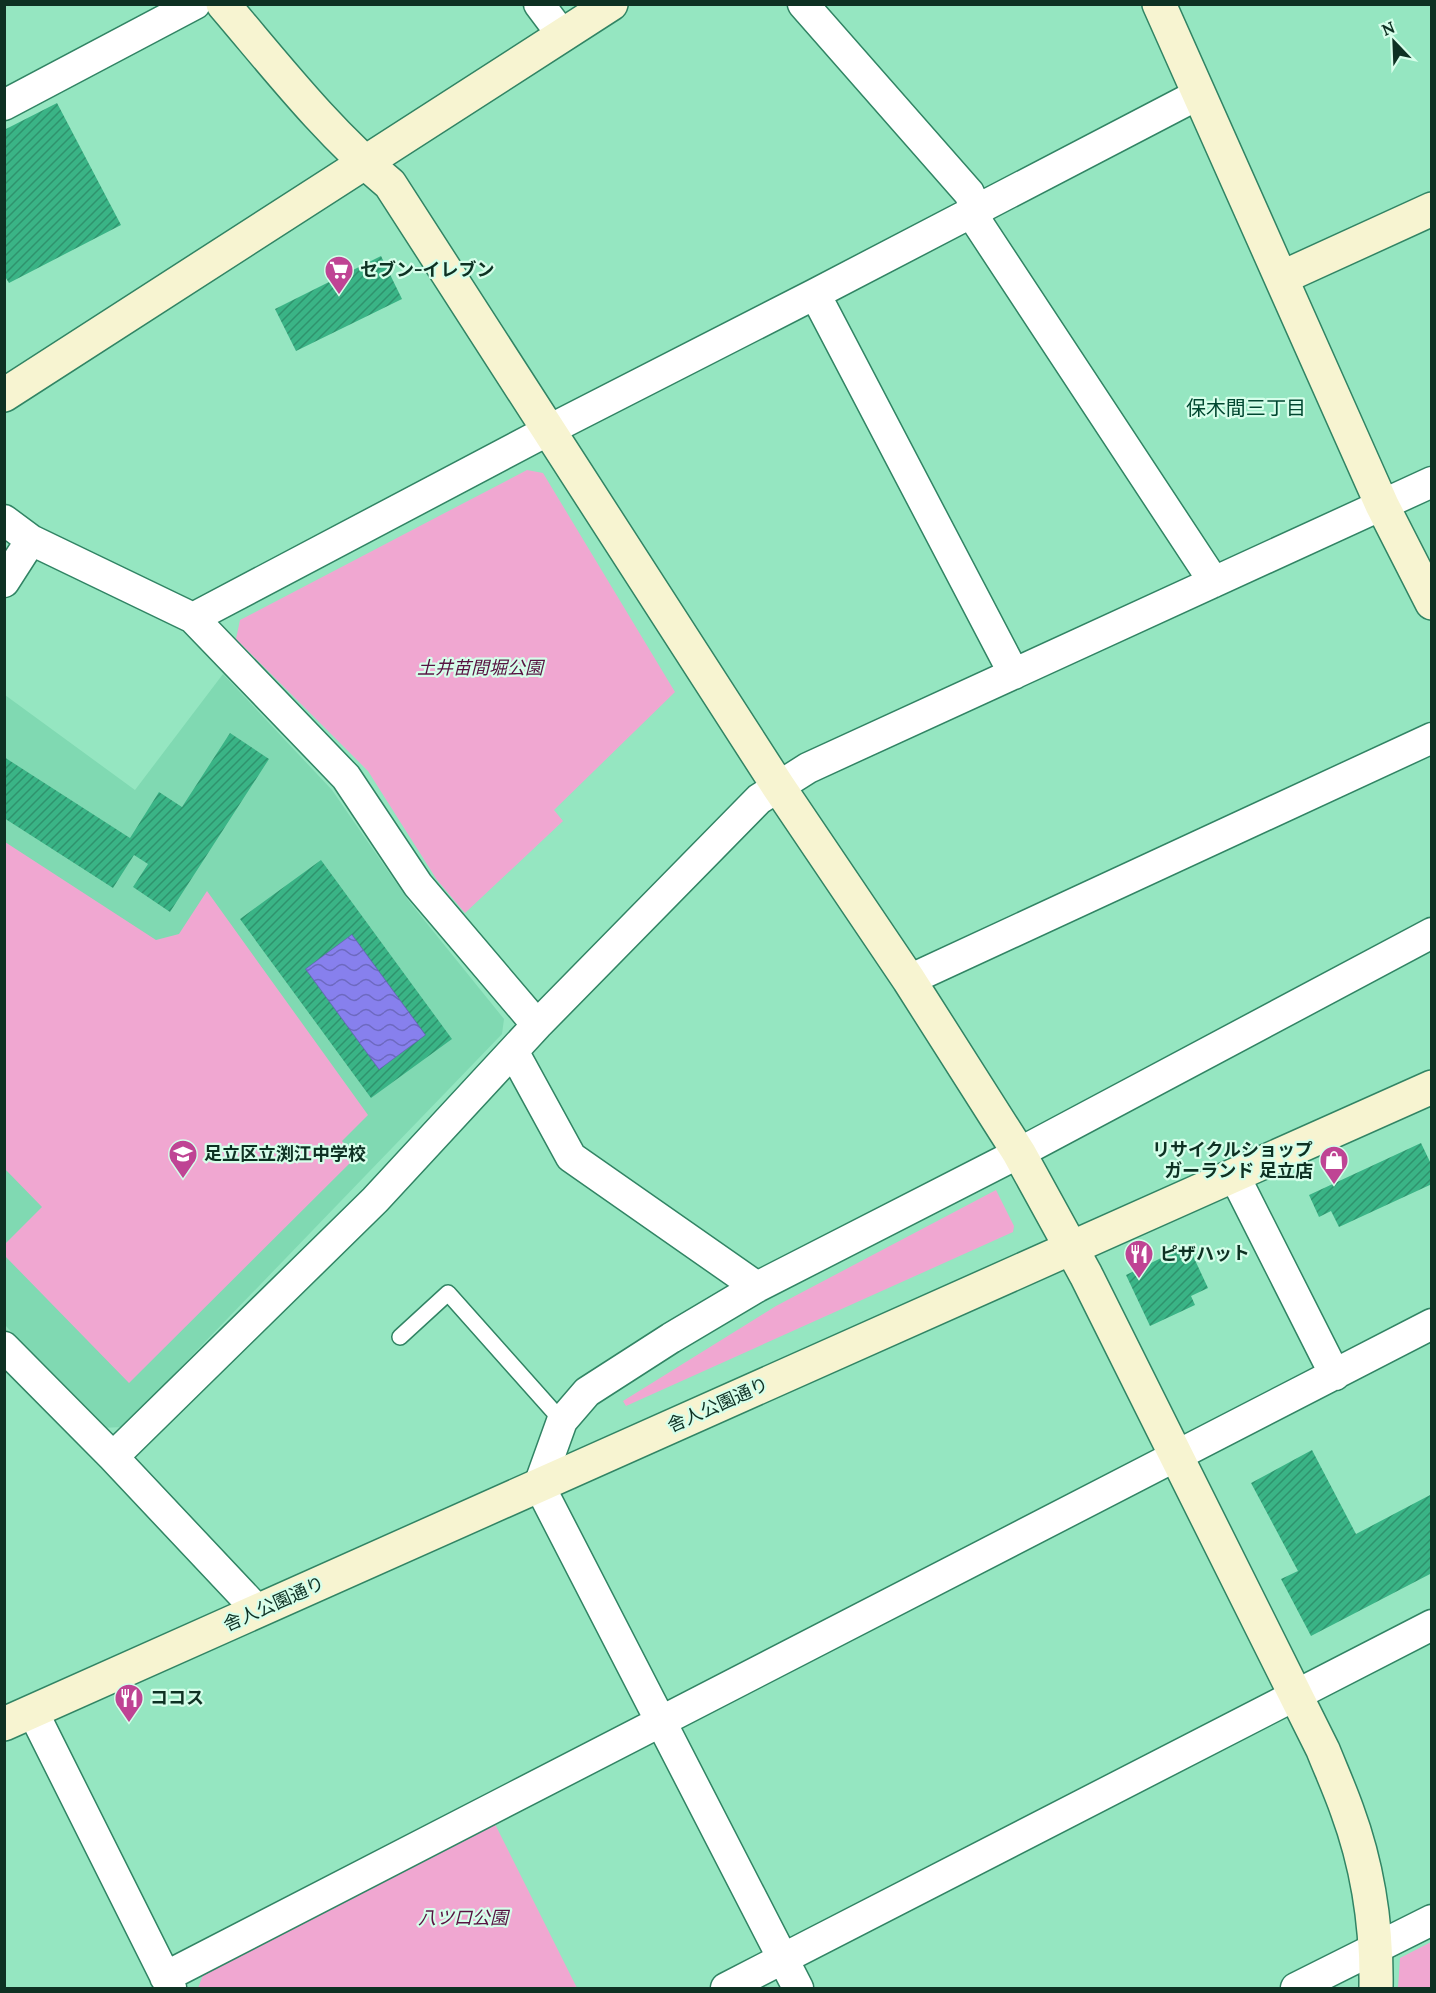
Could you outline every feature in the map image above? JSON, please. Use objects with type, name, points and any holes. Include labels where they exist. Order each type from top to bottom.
[{"type":"street","points":[[4,105],[195,4]]},
{"type":"street","points":[[223,4],[333,132],[365,164],[390,184],[778,786],[909,980],[1019,1153],[1072,1248],[1323,1750],[1348,1811],[1365,1868],[1377,1948],[1376,1989]]},
{"type":"street","points":[[538,4],[562,36]]},
{"type":"street","points":[[4,395],[611,4]]},
{"type":"street","points":[[803,4],[969,193],[976,208],[979,225],[1215,582]]},
{"type":"street","points":[[1159,4],[1382,505],[1431,603]]},
{"type":"street","points":[[194,618],[549,430],[1199,94]]},
{"type":"street","points":[[1281,278],[1431,210]]},
{"type":"street","points":[[815,294],[1014,674]]},
{"type":"street","points":[[113,1457],[375,1200],[537,1024],[759,799],[808,768],[1431,482]]},
{"type":"street","points":[[4,520],[30,540],[194,618],[346,777],[418,885],[537,1024]]},
{"type":"street","points":[[4,582],[30,540]]},
{"type":"street","points":[[909,980],[1431,738]]},
{"type":"street","points":[[798,1989],[539,1485],[562,1421],[587,1392],[757,1287],[1019,1153],[1431,933]]},
{"type":"street","points":[[513,1051],[571,1157],[757,1287]]},
{"type":"street","name":"舎人公園通り","points":[[19,1718],[1431,1087]]},
{"type":"street","points":[[1234,1176],[1335,1375]]},
{"type":"street","points":[[19,1718],[168,1983],[662,1722],[1431,1324]]},
{"type":"street","points":[[4,1347],[113,1457],[258,1611]]},
{"type":"street","points":[[726,1989],[1431,1624]]},
{"type":"street","points":[[1296,1989],[1431,1920]]},
{"type":"lane","points":[[400,1337],[448,1293],[562,1421]]},
{"type":"shaded area","name":"足立区立渕江中学校","points":[[223,674],[332,790],[408,900],[504,1019],[502,1034],[123,1427],[101,1428],[5,1325],[5,695],[135,790]]},
{"type":"green space","name":"土井苗間堀公園","points":[[527,470],[543,473],[675,692],[554,810],[563,821],[465,913],[437,880],[368,771],[236,639],[240,620]]},
{"type":"green space","points":[[5,842],[156,940],[179,934],[207,891],[368,1115],[342,1141],[355,1158],[129,1383],[5,1256],[5,1244],[42,1207],[5,1169]]},
{"type":"green space","points":[[996,1190],[1014,1226],[1013,1232],[626,1406],[623,1401],[776,1306]]},
{"type":"green space","name":"八ツ口公園","points":[[494,1822],[577,1988],[198,1988],[203,1975]]},
{"type":"green space","points":[[1431,1942],[1431,1988],[1398,1988],[1400,1958]]},
{"type":"water","points":[[352,934],[426,1035],[379,1070],[305,969]]},
{"type":"building","points":[[57,103],[121,225],[9,283],[4,275],[4,130]]},
{"type":"building","points":[[381,256],[402,299],[296,351],[275,309]]},
{"type":"building","points":[[230,733],[269,759],[170,912],[133,887],[148,864],[134,855],[113,888],[4,818],[4,757],[130,838],[159,792],[182,807]]},
{"type":"building","points":[[321,860],[452,1039],[371,1098],[240,919]],"holes":[[[352,934],[426,1035],[379,1070],[305,969]]]},
{"type":"building","points":[[1421,1143],[1432,1166],[1432,1184],[1339,1227],[1331,1211],[1319,1217],[1309,1195]]},
{"type":"building","points":[[1188,1245],[1208,1288],[1191,1296],[1195,1305],[1150,1326],[1126,1275]]},
{"type":"building","points":[[1312,1450],[1356,1534],[1432,1494],[1432,1573],[1311,1636],[1281,1579],[1298,1571],[1251,1483]]},
{"type":"place","name":"セブン-イレブン","points":[[339,296]]},
{"type":"place","name":"足立区立渕江中学校","points":[[183,1180]]},
{"type":"place","name":"リサイクルショップ ガーランド 足立店","points":[[1334,1186]]},
{"type":"place","name":"ピザハット","points":[[1139,1280]]},
{"type":"place","name":"ココス","points":[[129,1724]]},
{"type":"district","name":"保木間三丁目","points":[[1246,408]]}]
